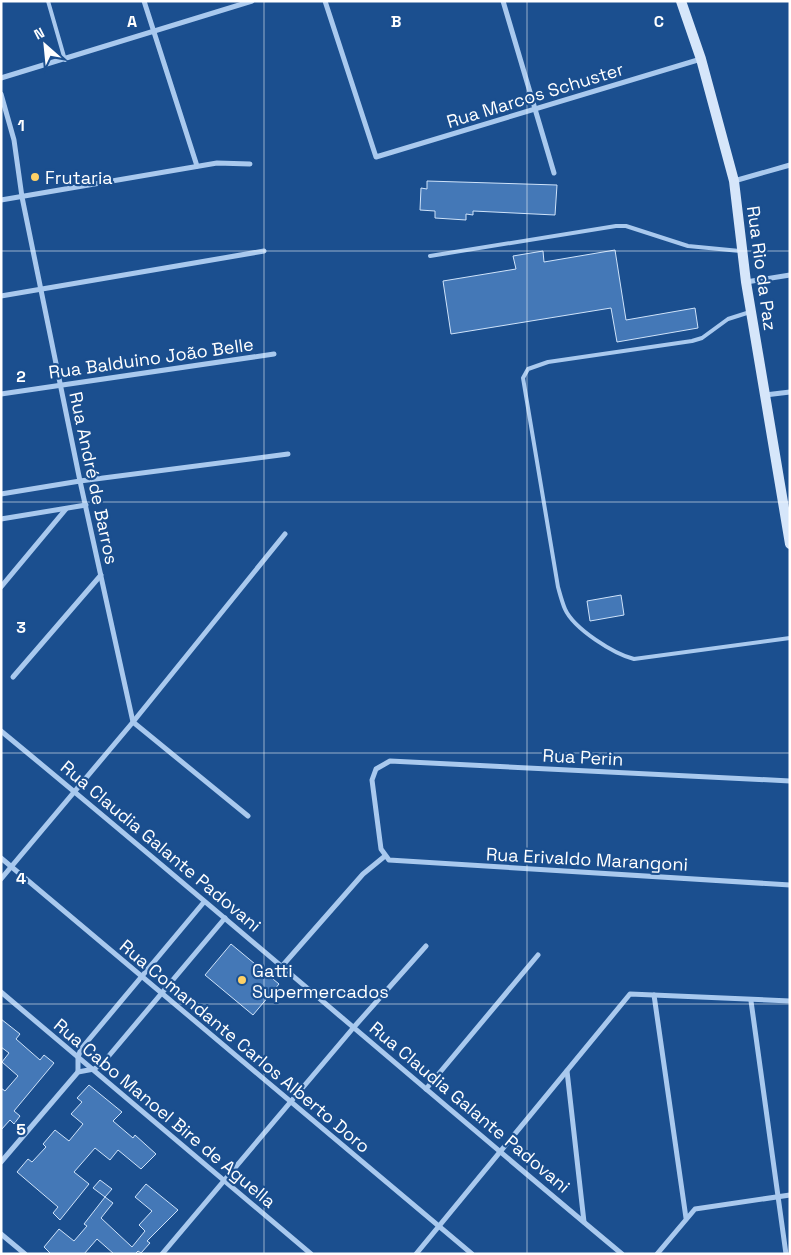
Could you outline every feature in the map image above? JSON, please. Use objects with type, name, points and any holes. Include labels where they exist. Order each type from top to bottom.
[{"type":"main road","name":"Rua Rio da Paz","points":[[682,1],[702,59],[734,181],[746,282],[790,544]]},
{"type":"street","points":[[144,1],[197,166]]},
{"type":"street","points":[[231,1],[233,8]]},
{"type":"street","points":[[1,78],[65,60],[252,1]]},
{"type":"street","name":"Rua Marcos Schuster","points":[[326,1],[376,157],[702,59]]},
{"type":"street","points":[[503,1],[554,173]]},
{"type":"street","name":"Rua André de Barros","points":[[1,94],[14,140],[22,197],[60,385],[133,722]]},
{"type":"street","points":[[1,200],[217,162],[250,164]]},
{"type":"street","points":[[734,181],[790,165]]},
{"type":"street","points":[[1,296],[264,251]]},
{"type":"street","points":[[746,282],[790,275]]},
{"type":"street","name":"Rua Balduino João Belle","points":[[1,394],[274,354]]},
{"type":"street","points":[[765,395],[790,392]]},
{"type":"street","points":[[1,494],[80,481],[288,454]]},
{"type":"street","points":[[1,519],[86,505]]},
{"type":"street","points":[[1,587],[66,509]]},
{"type":"street","points":[[1,879],[133,722],[286,534]]},
{"type":"street","points":[[13,677],[101,575]]},
{"type":"street","points":[[133,722],[248,816]]},
{"type":"street","name":"Rua Claudia Galante Padovani","points":[[1,731],[204,902],[283,965],[501,1153],[622,1254]]},
{"type":"street","name":"Rua Perin","points":[[385,856],[381,849],[372,780],[376,769],[390,761],[790,781]]},
{"type":"street","points":[[283,965],[362,874],[385,856]]},
{"type":"street","name":"Rua Erivaldo Marangoni","points":[[385,856],[395,862],[790,885]]},
{"type":"street","name":"Rua Comandante Carlos Alberto Doro","points":[[1,858],[472,1254]]},
{"type":"street","points":[[78,1072],[78,1057],[81,1049],[204,902]]},
{"type":"street","points":[[1,1162],[78,1072],[94,1069],[102,1064],[225,918]]},
{"type":"street","points":[[162,1254],[354,1026],[426,946]]},
{"type":"street","points":[[426,1089],[538,956]]},
{"type":"street","name":"Rua Cabo Manoel Bire de Aguella","points":[[1,992],[311,1254]]},
{"type":"street","points":[[416,1254],[630,994],[751,1001],[790,1001]]},
{"type":"street","points":[[654,995],[686,1218]]},
{"type":"street","points":[[751,1001],[786,1254]]},
{"type":"street","points":[[568,1071],[584,1222]]},
{"type":"street","points":[[657,1254],[695,1209],[790,1195]]},
{"type":"street","points":[[1,1234],[25,1254]]},
{"type":"lane","points":[[48,1],[65,60]]},
{"type":"lane","points":[[430,256],[616,226],[626,226],[688,246],[742,251]]},
{"type":"lane","points":[[751,312],[728,319],[702,338],[548,362],[528,369],[523,378],[558,587],[565,610],[576,625],[620,655],[634,659],[790,638]]},
{"type":"building","points":[[427,181],[557,185],[555,215],[473,211],[473,215],[466,214],[466,220],[435,218],[435,211],[420,210],[421,188],[427,189]]},
{"type":"building","points":[[615,250],[626,320],[695,308],[698,328],[617,342],[611,308],[451,334],[443,281],[516,269],[513,256],[543,251],[544,262]]},
{"type":"building","points":[[621,595],[624,615],[590,621],[587,601]]},
{"type":"building","name":"Gatti Supermercados","points":[[231,944],[279,984],[253,1015],[205,975]]},
{"type":"building","points":[[1,1019],[20,1034],[16,1039],[40,1060],[44,1055],[54,1063],[14,1111],[20,1116],[14,1124],[10,1120],[1,1130],[1,1088],[5,1091],[18,1076],[2,1062],[9,1053],[1,1047]]},
{"type":"building","points":[[89,1085],[122,1112],[113,1121],[133,1138],[135,1135],[156,1154],[141,1169],[118,1150],[110,1160],[95,1148],[74,1172],[89,1184],[60,1220],[53,1213],[58,1207],[17,1172],[28,1159],[32,1162],[46,1147],[43,1144],[55,1130],[69,1141],[83,1124],[71,1114],[82,1102],[77,1098]]},
{"type":"building","points":[[100,1180],[112,1189],[105,1197],[93,1188]]},
{"type":"building","points":[[146,1184],[178,1210],[147,1241],[150,1243],[141,1253],[138,1251],[135,1254],[114,1254],[97,1239],[84,1254],[51,1254],[44,1247],[59,1229],[74,1241],[87,1226],[84,1224],[105,1197],[113,1203],[101,1218],[132,1247],[145,1231],[139,1225],[152,1211],[135,1197]]},
{"type":"place","name":"Frutaria","points":[[35,177]]},
{"type":"place","name":"Gatti Supermercados","points":[[242,980]]}]
